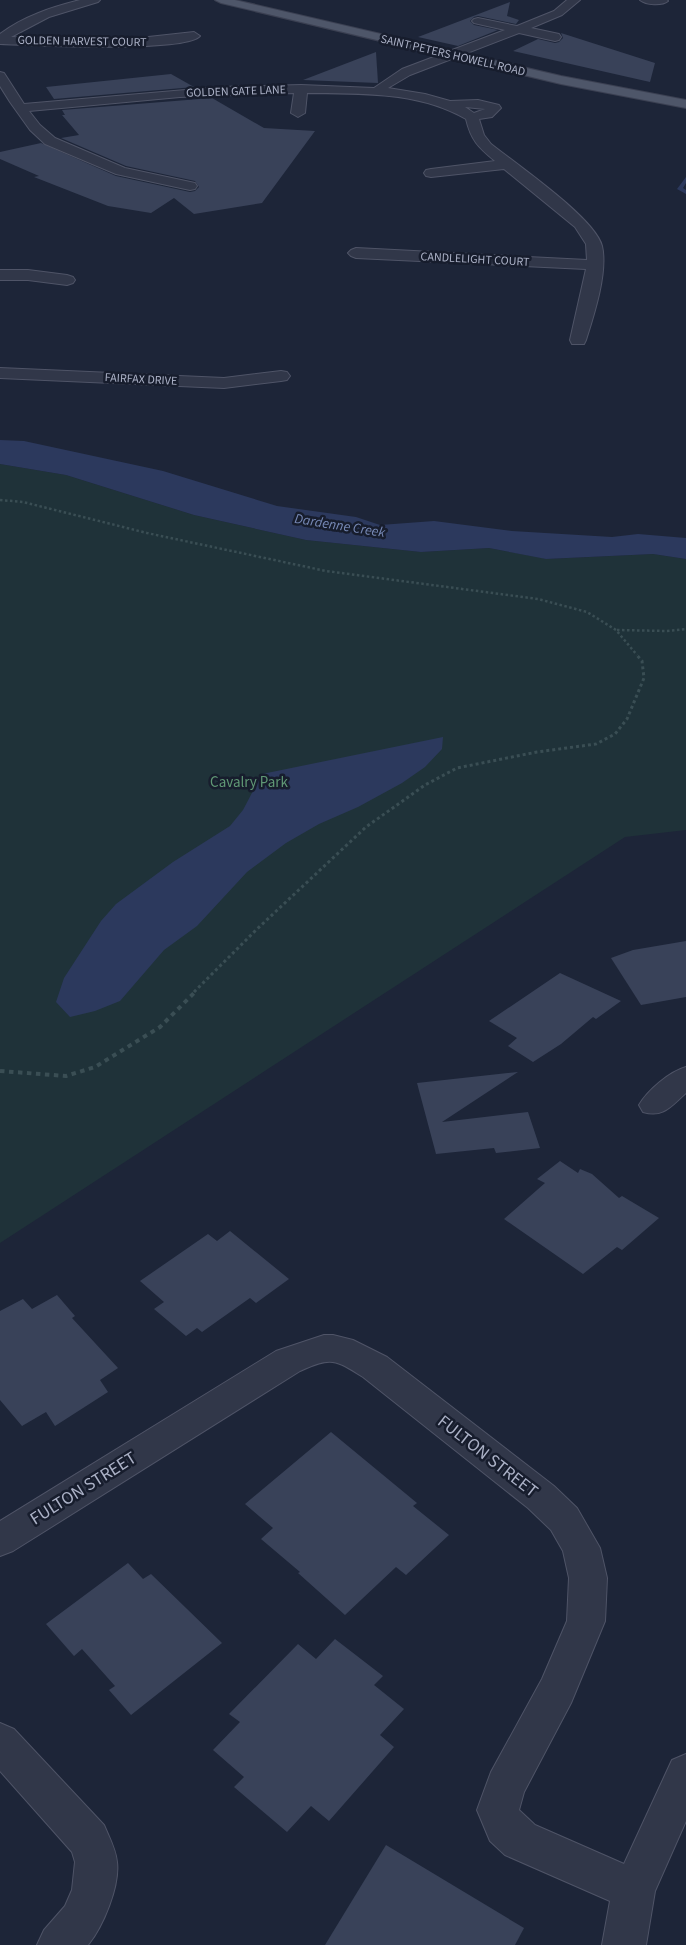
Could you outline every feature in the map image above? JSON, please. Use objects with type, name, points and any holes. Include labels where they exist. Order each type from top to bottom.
[{"type":"main road","name":"SAINT PETERS HOWELL ROAD","points":[[221,0],[584,85],[685,103]]},
{"type":"street","points":[[0,40],[14,29],[33,19],[94,0]]},
{"type":"street","points":[[377,92],[392,79],[558,13],[574,0]]},
{"type":"street","points":[[646,0],[662,1]]},
{"type":"street","points":[[478,21],[555,37]]},
{"type":"street","name":"GOLDEN HARVEST COURT","points":[[0,40],[125,44],[159,42],[194,36]]},
{"type":"street","points":[[0,76],[41,135],[63,148],[127,173],[190,186]]},
{"type":"street","points":[[298,113],[301,89]]},
{"type":"street","name":"GOLDEN GATE LANE","points":[[21,108],[209,91],[301,89],[377,92],[420,97],[449,104],[477,104],[494,108],[487,114],[472,118],[449,104]]},
{"type":"street","points":[[472,118],[480,141],[582,224],[592,239],[595,249],[594,265],[584,321],[578,340]]},
{"type":"street","points":[[431,173],[507,164]]},
{"type":"street","name":"CANDLELIGHT COURT","points":[[356,253],[594,265]]},
{"type":"street","points":[[0,275],[28,275],[67,280]]},
{"type":"street","name":"FAIRFAX DRIVE","points":[[0,373],[224,383],[281,376]]},
{"type":"street","points":[[654,1104],[686,1077]]},
{"type":"street","name":"FULTON STREET","points":[[0,1540],[288,1361],[316,1349],[333,1347],[350,1351],[375,1367],[541,1497],[564,1519],[581,1548],[588,1578],[586,1621],[557,1690],[506,1786],[498,1810],[505,1827],[520,1840],[634,1890]]},
{"type":"street","points":[[0,1742],[88,1840],[96,1862],[93,1892],[80,1921],[59,1945]]},
{"type":"street","points":[[624,1945],[634,1890],[686,1774]]},
{"type":"path","points":[[0,500],[24,502],[146,533],[326,571],[538,599],[587,612],[616,630],[642,661],[644,678],[627,719],[615,734],[596,744],[537,752],[457,768],[426,785],[366,827],[256,930],[160,1028],[95,1067],[66,1076],[0,1071]]},
{"type":"path","points":[[616,630],[686,628]]},
{"type":"green space","name":"Cavalry Park","points":[[0,464],[66,475],[194,515],[306,540],[421,552],[489,548],[547,559],[653,554],[686,559],[686,830],[625,837],[0,1243]]},
{"type":"water","name":"Dardenne Creek","points":[[0,440],[24,441],[163,471],[277,506],[356,517],[380,525],[434,521],[512,531],[612,537],[638,534],[686,538],[686,559],[653,554],[546,559],[489,548],[421,552],[306,540],[194,515],[66,475],[0,464]]},
{"type":"water","points":[[443,737],[442,749],[425,767],[402,783],[358,807],[319,824],[286,843],[247,872],[197,926],[164,950],[120,1001],[95,1011],[70,1017],[56,1002],[64,978],[101,921],[116,904],[173,862],[230,826],[243,810],[262,774]]},
{"type":"building","points":[[510,2],[507,16],[519,20],[516,24],[478,16],[474,17],[470,21],[474,25],[498,30],[458,46],[418,37]]},
{"type":"building","points":[[561,33],[655,63],[650,82],[513,51],[538,39],[555,43],[559,42],[563,38]]},
{"type":"building","points":[[376,52],[378,83],[303,80]]},
{"type":"building","points":[[171,74],[194,87],[54,99],[46,87]]},
{"type":"building","points":[[212,98],[264,128],[315,131],[262,203],[194,214],[174,198],[151,213],[108,206],[34,177],[39,176],[0,159],[0,152],[41,143],[116,176],[190,192],[195,191],[199,187],[195,181],[126,166],[61,138],[79,135],[62,115],[65,115],[62,110]]},
{"type":"building","points":[[686,941],[686,997],[641,1005],[611,958],[633,950]]},
{"type":"building","points":[[560,973],[621,1001],[596,1019],[593,1017],[561,1044],[533,1062],[508,1046],[517,1038],[489,1021]]},
{"type":"building","points":[[518,1072],[442,1122],[528,1112],[540,1148],[496,1153],[494,1148],[436,1154],[417,1083]]},
{"type":"building","points":[[560,1161],[578,1173],[580,1169],[592,1174],[619,1198],[622,1196],[659,1218],[622,1250],[617,1247],[583,1274],[504,1219],[545,1183],[537,1179]]},
{"type":"building","points":[[230,1231],[289,1279],[256,1303],[250,1298],[202,1332],[197,1328],[186,1336],[154,1309],[164,1302],[140,1281],[208,1234],[217,1241]]},
{"type":"building","points":[[57,1295],[75,1316],[72,1318],[118,1368],[100,1380],[108,1392],[55,1426],[46,1412],[22,1426],[0,1400],[0,1311],[23,1299],[32,1309]]},
{"type":"building","points":[[331,1432],[417,1503],[413,1506],[449,1535],[406,1575],[396,1567],[345,1615],[298,1573],[300,1572],[261,1539],[273,1528],[245,1504]]},
{"type":"building","points":[[128,1563],[143,1579],[151,1574],[222,1643],[131,1715],[109,1690],[115,1686],[82,1649],[74,1656],[46,1624]]},
{"type":"building","points":[[335,1639],[383,1676],[374,1685],[404,1709],[380,1735],[394,1747],[329,1821],[311,1806],[287,1832],[234,1787],[244,1777],[213,1750],[240,1722],[229,1714],[298,1644],[316,1659]]},
{"type":"building","points":[[386,1845],[524,1928],[515,1945],[325,1945]]},
{"type":"waterway","points":[[686,179],[680,189],[686,192]]}]
